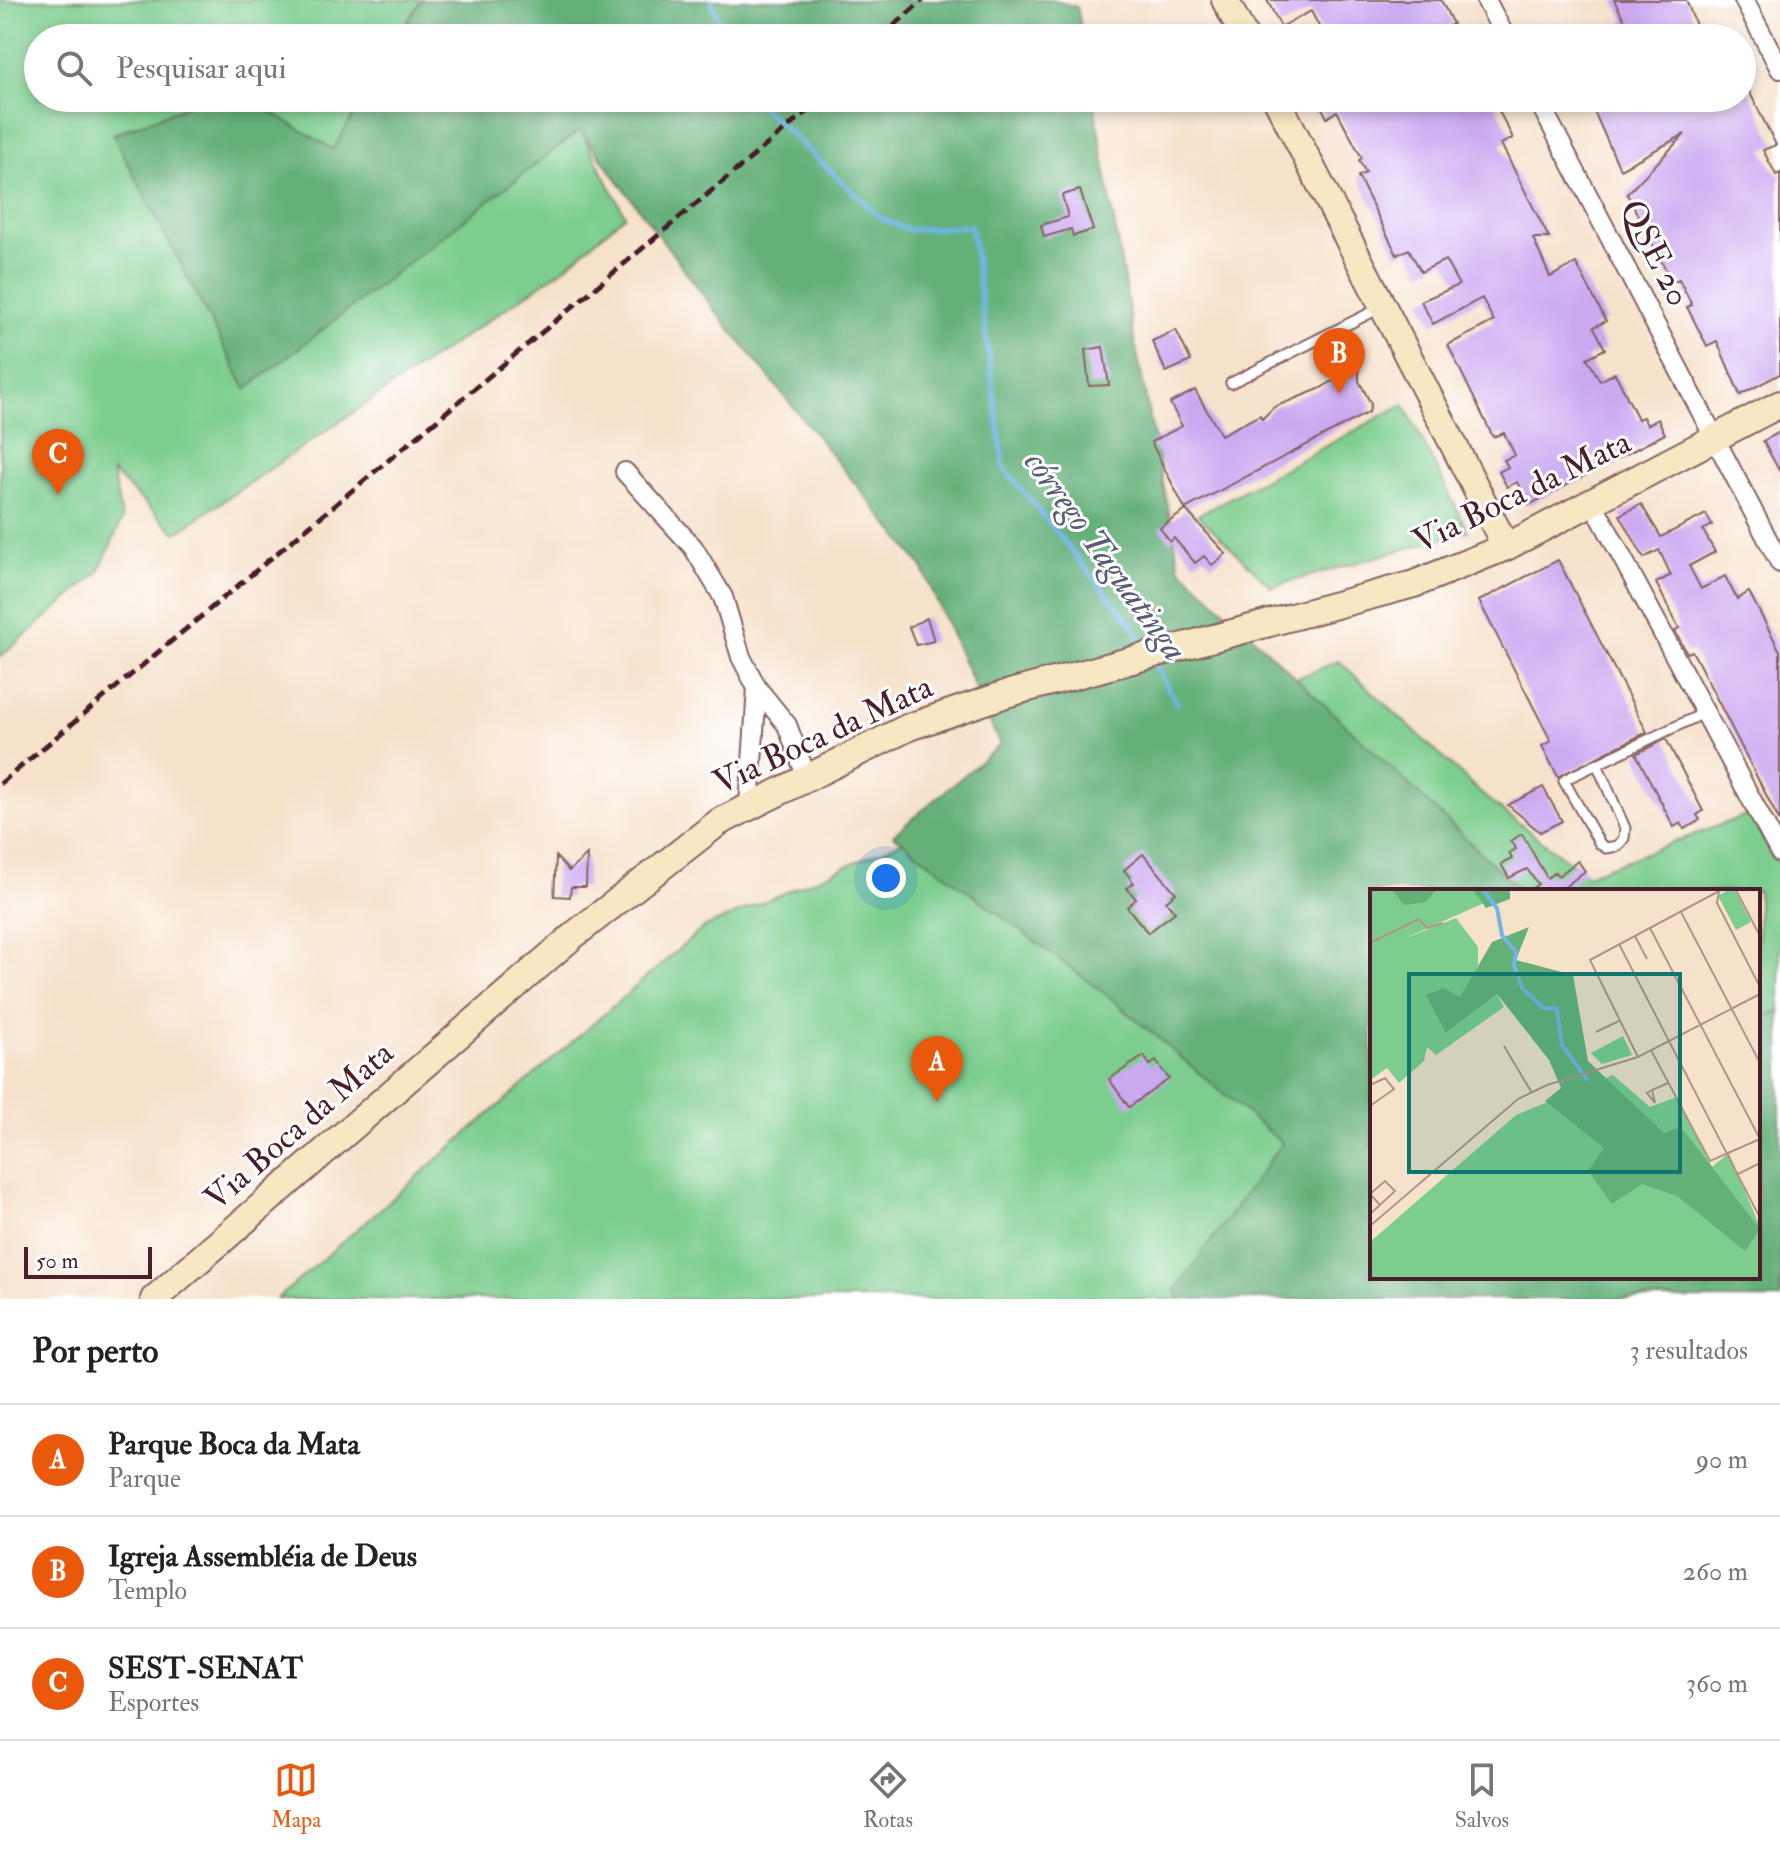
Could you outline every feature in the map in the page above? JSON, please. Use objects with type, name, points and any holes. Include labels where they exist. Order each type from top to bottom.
[{"type":"street","points":[[1225,0],[1238,24]]},
{"type":"street","points":[[1486,0],[1499,24]]},
{"type":"street","points":[[1744,0],[1780,69]]},
{"type":"street","points":[[1283,112],[1506,547]]},
{"type":"street","name":"QSE 20","points":[[1544,112],[1780,563]]},
{"type":"street","name":"Via Boca da Mata","points":[[154,1299],[574,935],[719,822],[909,727],[1006,694],[1414,584],[1506,547],[1780,404]]},
{"type":"street","points":[[625,472],[693,547],[723,597],[741,657],[757,688],[787,725],[807,778]]},
{"type":"street","points":[[1592,501],[1780,853]]},
{"type":"street","points":[[749,807],[757,688]]},
{"type":"lane","points":[[1231,383],[1383,306]]},
{"type":"lane","points":[[1597,764],[1625,828],[1624,838],[1618,846],[1606,848],[1600,844],[1564,785],[1566,779],[1597,764],[1704,713]]},
{"type":"green space","points":[[0,0],[421,0],[406,24],[24,24],[24,112],[170,112],[113,134],[246,389],[580,129],[625,215],[562,270],[176,533],[112,472],[122,520],[98,573],[0,657]]},
{"type":"green space","points":[[421,0],[1052,0],[1077,7],[1080,24],[406,24]]},
{"type":"green space","points":[[171,112],[271,112],[333,149],[355,112],[1095,112],[1134,338],[1180,568],[1519,889],[1370,889],[1370,1279],[1760,1279],[1760,1017],[1780,1010],[1780,1299],[1180,1299],[1175,1291],[1282,1143],[1108,996],[893,835],[1000,745],[921,565],[713,308],[580,130],[246,389],[113,135]]},
{"type":"green space","points":[[270,112],[356,112],[334,150]]},
{"type":"green space","points":[[1404,404],[1468,531],[1271,587],[1198,515]]},
{"type":"green space","points":[[1339,661],[1487,799],[1587,875],[1760,810],[1780,849],[1780,1299],[277,1299],[703,928],[1015,793]]},
{"type":"building","points":[[1267,0],[1441,0],[1453,24],[1318,24],[1311,11],[1287,24],[1279,24]]},
{"type":"building","points":[[1614,0],[1686,0],[1695,24],[1619,24],[1625,21]]},
{"type":"building","points":[[1756,105],[1776,145],[1763,150],[1776,175],[1780,173],[1780,374],[1740,395],[1717,341],[1707,346],[1687,307],[1692,305],[1679,279],[1672,282],[1627,194],[1685,134],[1620,169],[1594,112],[1756,112]]},
{"type":"building","points":[[1338,112],[1499,112],[1513,138],[1501,144],[1549,238],[1533,238],[1550,277],[1576,263],[1606,321],[1594,327],[1605,349],[1587,358],[1600,381],[1615,373],[1638,419],[1643,417],[1647,425],[1658,419],[1665,434],[1529,505],[1517,482],[1507,487],[1499,472],[1508,467],[1504,460],[1515,455],[1504,433],[1493,437],[1448,345],[1494,321],[1482,298],[1433,324],[1421,301],[1459,285],[1445,260],[1421,272],[1409,249],[1397,255],[1358,176],[1366,173],[1359,160],[1362,158]]},
{"type":"building","points":[[1080,190],[1093,230],[1073,236],[1071,229],[1044,237],[1041,225],[1068,217],[1062,195]]},
{"type":"building","points":[[1176,330],[1191,361],[1166,372],[1152,341]]},
{"type":"building","points":[[1103,347],[1109,385],[1089,386],[1085,350]]},
{"type":"building","points":[[1359,366],[1359,381],[1371,404],[1369,412],[1185,509],[1151,442],[1182,426],[1170,403],[1195,390],[1221,435],[1260,415],[1262,419],[1274,407],[1319,389]]},
{"type":"building","points":[[1780,432],[1780,472],[1763,441]]},
{"type":"building","points":[[1641,504],[1661,537],[1706,514],[1712,525],[1703,530],[1715,552],[1689,566],[1701,589],[1725,576],[1737,599],[1749,592],[1780,651],[1780,822],[1692,651],[1687,653],[1675,631],[1679,628],[1656,583],[1671,575],[1659,550],[1644,558],[1620,515]]},
{"type":"building","points":[[1186,510],[1226,554],[1212,565],[1204,556],[1195,563],[1174,538],[1170,542],[1160,528]]},
{"type":"building","points":[[1558,560],[1647,732],[1558,777],[1542,746],[1551,741],[1479,601]]},
{"type":"building","points":[[927,618],[934,641],[916,645],[909,627]]},
{"type":"building","points":[[1666,739],[1703,811],[1697,815],[1700,820],[1684,829],[1681,823],[1674,827],[1636,754]]},
{"type":"building","points":[[1543,787],[1562,821],[1540,832],[1508,805]]},
{"type":"building","points":[[1522,834],[1547,878],[1555,872],[1558,876],[1578,861],[1585,871],[1566,886],[1568,889],[1531,889],[1538,884],[1527,869],[1509,878],[1501,864],[1512,859],[1509,853],[1516,849],[1510,841]]},
{"type":"building","points":[[1143,854],[1176,893],[1166,901],[1175,912],[1148,933],[1127,907],[1136,899],[1127,888],[1134,883],[1124,870]]},
{"type":"building","points":[[587,855],[586,887],[571,887],[570,897],[554,896],[556,857],[569,871]]},
{"type":"building","points":[[1144,1056],[1150,1065],[1156,1061],[1169,1079],[1129,1107],[1109,1079]]},
{"type":"waterway","name":"córrego Taguatinga","points":[[711,0],[720,24]]},
{"type":"waterway","name":"córrego Taguatinga","points":[[767,112],[882,219],[909,230],[971,226],[1004,468],[1133,626],[1145,647]]},
{"type":"waterway","name":"córrego Taguatinga","points":[[1154,663],[1177,704]]},
{"type":"railway","points":[[896,24],[923,0]]},
{"type":"railway","points":[[0,784],[806,112]]},
{"type":"place","name":"Igreja Assembléia de Deus","points":[[1339,394]]},
{"type":"place","name":"SEST-SENAT","points":[[58,495]]},
{"type":"place","name":"Parque Boca da Mata","points":[[937,1102]]}]
